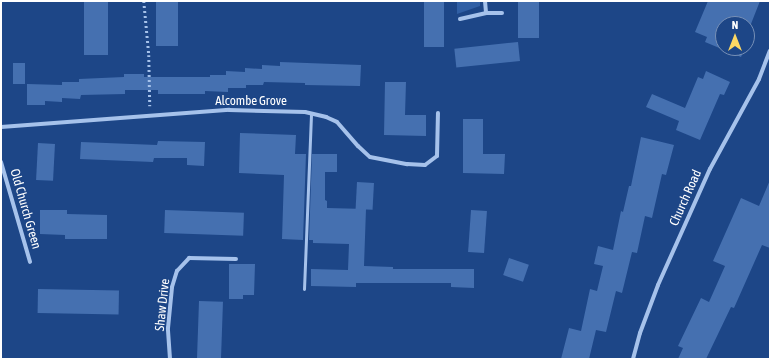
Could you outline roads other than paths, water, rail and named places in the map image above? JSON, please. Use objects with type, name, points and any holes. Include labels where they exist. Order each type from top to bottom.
[{"type":"street","points":[[485,1],[486,13]]},
{"type":"street","points":[[460,18],[486,13],[502,13]]},
{"type":"street","name":"Church Road","points":[[633,359],[640,333],[661,278],[710,169],[759,79],[770,51]]},
{"type":"street","name":"Alcombe Grove","points":[[1,127],[229,110],[270,110],[311,113],[337,122],[358,146],[370,156],[407,164],[425,165],[437,156],[438,112]]},
{"type":"street","name":"Old Church Green","points":[[1,162],[30,262]]},
{"type":"street","name":"Shaw Drive","points":[[170,359],[168,328],[172,287],[177,271],[189,258],[236,259]]},
{"type":"lane","points":[[304,289],[311,113]]}]
